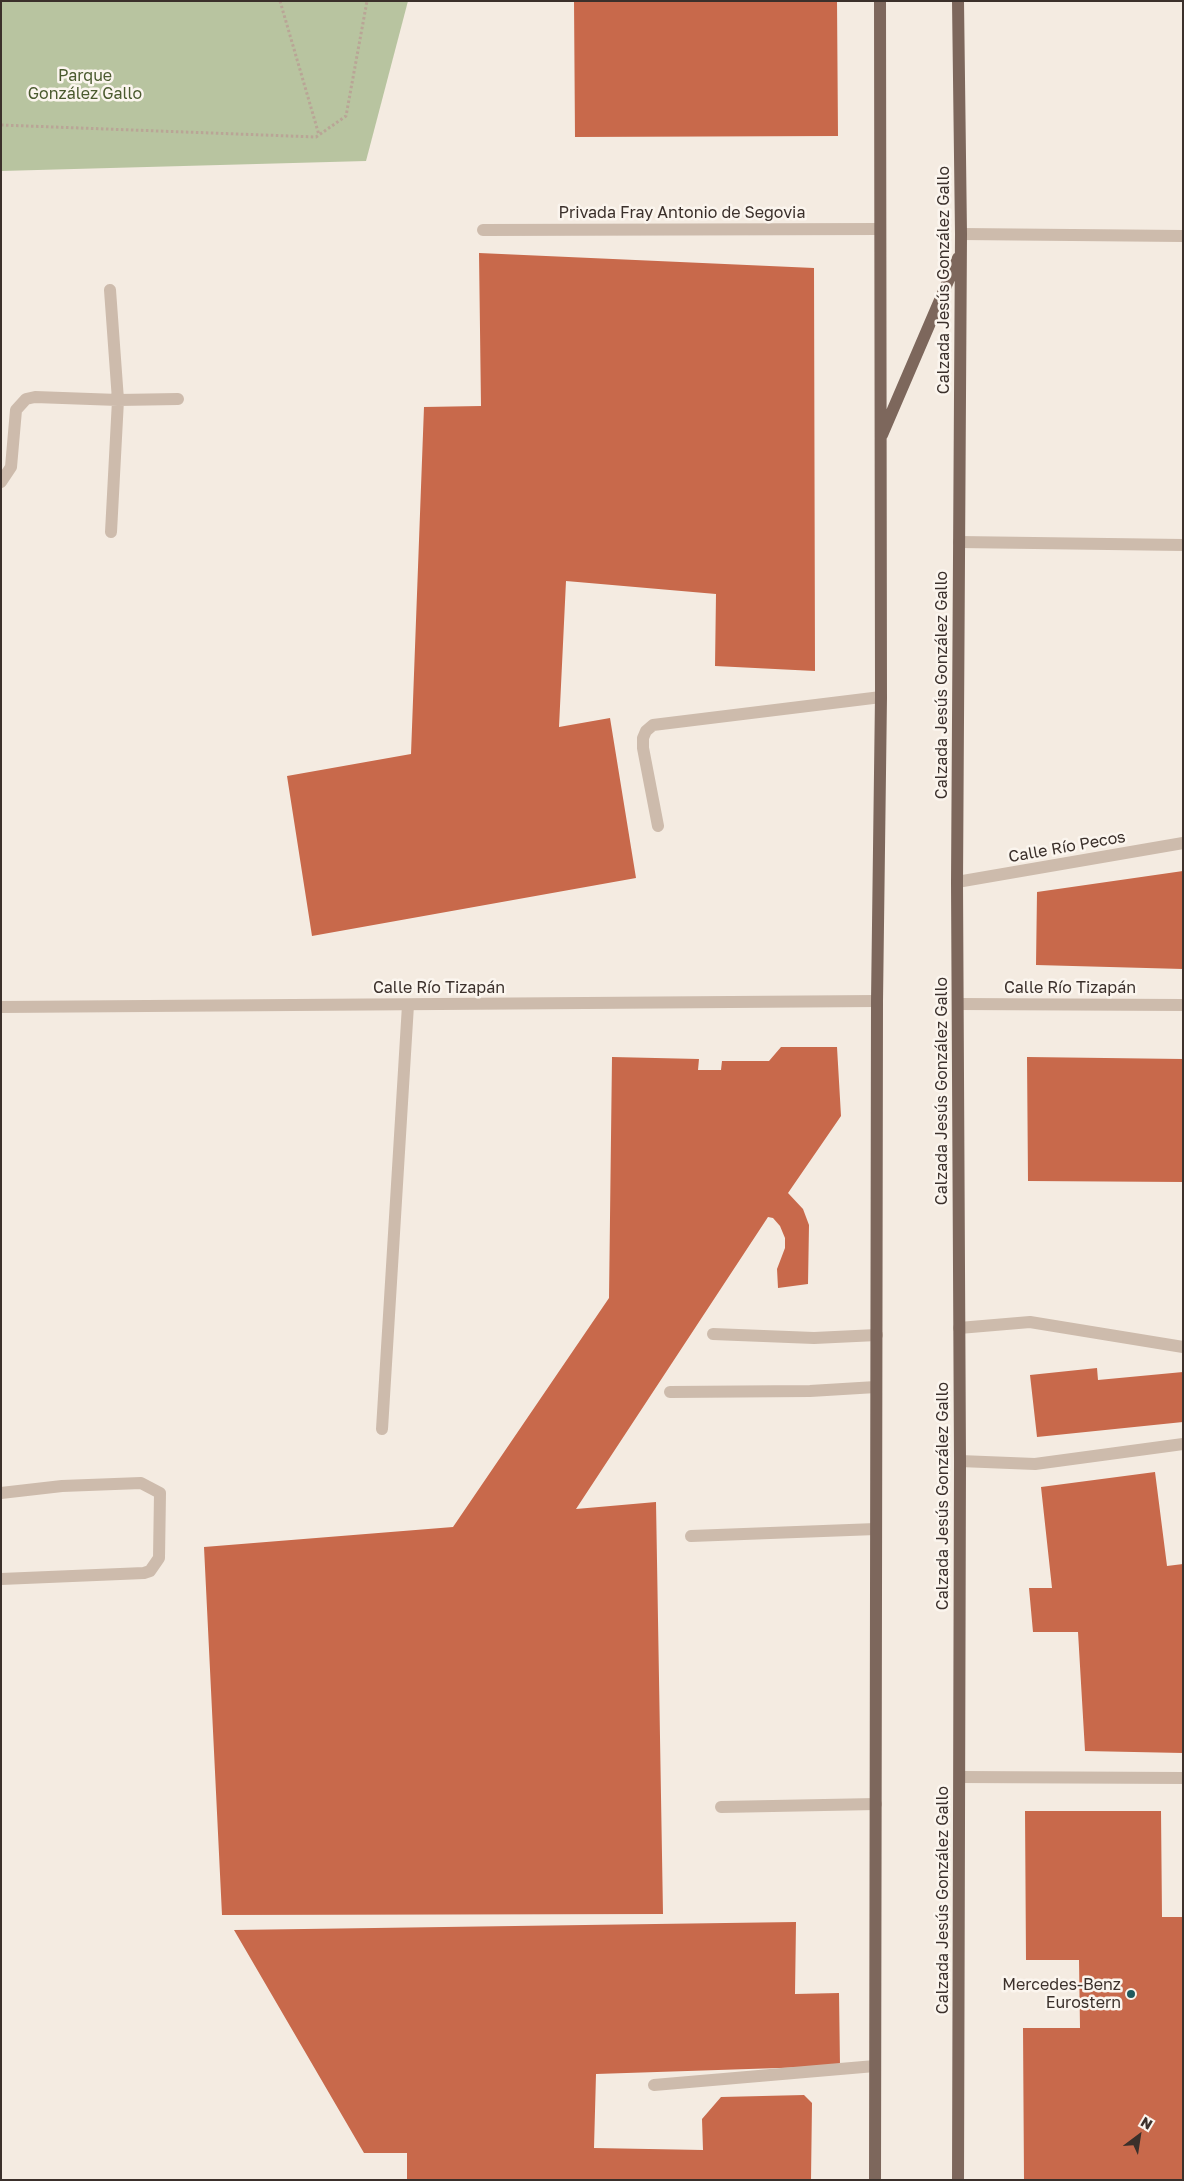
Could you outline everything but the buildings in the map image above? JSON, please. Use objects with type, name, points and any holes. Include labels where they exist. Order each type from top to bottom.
[{"type":"main road","points":[[875,2180],[876,1387],[881,697],[880,1]]},
{"type":"main road","name":"Calzada Jesús González Gallo","points":[[958,1],[961,234],[957,882],[960,1461],[958,2180]]},
{"type":"main road","points":[[880,439],[961,251]]},
{"type":"street","name":"Privada Fray Antonio de Segovia","points":[[483,230],[880,229]]},
{"type":"street","points":[[961,234],[1183,236]]},
{"type":"street","points":[[110,290],[118,400],[111,532]]},
{"type":"street","points":[[1,482],[11,468],[15,419],[20,403],[35,397],[118,400],[178,399]]},
{"type":"street","points":[[959,542],[1183,546]]},
{"type":"street","points":[[658,826],[643,748],[643,738],[646,731],[653,725],[881,697]]},
{"type":"street","name":"Calle Río Pecos","points":[[957,882],[1183,843]]},
{"type":"street","name":"Calle Río Tizapán","points":[[1,1007],[878,1001]]},
{"type":"street","name":"Calle Río Tizapán","points":[[958,1004],[1183,1005]]},
{"type":"street","points":[[382,1428],[408,1005]]},
{"type":"street","points":[[959,1328],[1030,1322],[1183,1347]]},
{"type":"street","points":[[713,1334],[814,1338],[877,1335]]},
{"type":"street","points":[[670,1392],[810,1391],[876,1387]]},
{"type":"street","points":[[960,1461],[1035,1464],[1183,1444]]},
{"type":"street","points":[[1,1493],[62,1486],[141,1483],[160,1493],[159,1558],[150,1571],[144,1573],[1,1579]]},
{"type":"street","points":[[691,1536],[876,1528]]},
{"type":"street","points":[[960,1777],[1183,1778]]},
{"type":"street","points":[[721,1807],[876,1804]]},
{"type":"street","points":[[654,2085],[875,2066]]},
{"type":"path","points":[[280,1],[319,135]]},
{"type":"path","points":[[1,125],[316,137],[346,116],[367,1]]},
{"type":"green space","name":"Parque González Gallo","points":[[1,1],[408,1],[366,161],[1,171]]},
{"type":"place","name":"Mercedes-Benz Eurostern","points":[[1131,1994]]}]
